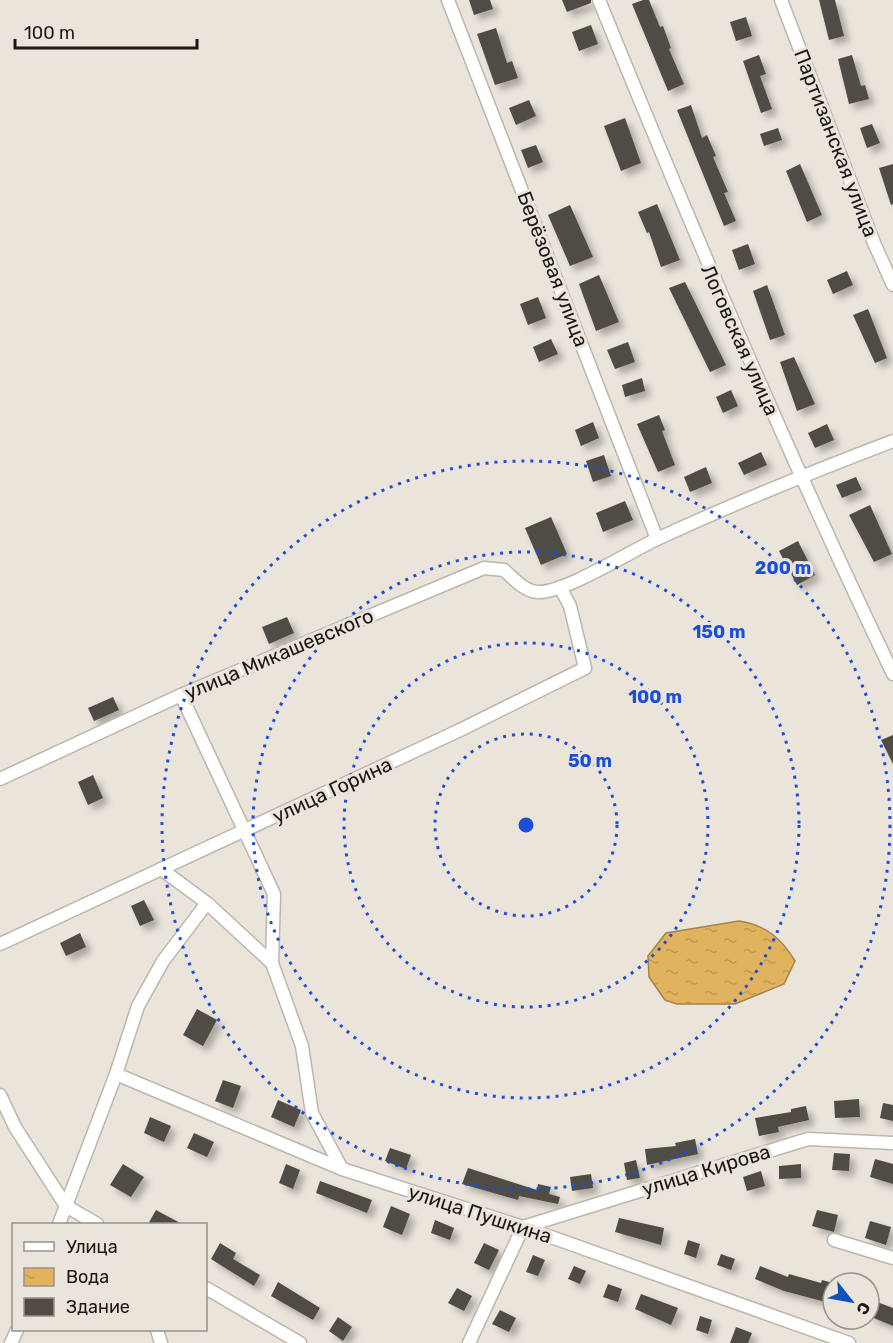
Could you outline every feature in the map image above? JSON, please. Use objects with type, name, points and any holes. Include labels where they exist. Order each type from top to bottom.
[{"type":"street","name":"Берёзовая улица","points":[[448,0],[657,539]]},
{"type":"street","name":"Логовская улица","points":[[599,0],[700,249],[800,477],[893,674]]},
{"type":"street","name":"Партизанская улица","points":[[781,0],[874,243],[893,285]]},
{"type":"street","points":[[560,587],[657,539],[800,477],[893,441]]},
{"type":"street","name":"улица Микашевского","points":[[0,779],[181,695],[484,568],[504,570],[517,583],[537,592],[560,587]]},
{"type":"street","name":"улица Горина","points":[[0,944],[244,831],[585,668],[570,606],[560,587]]},
{"type":"street","points":[[181,695],[274,894],[272,963],[302,1046],[312,1113],[342,1169]]},
{"type":"street","points":[[161,869],[207,903],[272,963]]},
{"type":"street","points":[[59,1223],[116,1074],[138,1006],[163,961],[207,903]]},
{"type":"street","name":"улица Пушкина","points":[[116,1074],[342,1169],[523,1227],[849,1343]]},
{"type":"street","points":[[0,1095],[15,1127],[66,1206],[95,1223]]},
{"type":"street","name":"улица Кирова","points":[[523,1227],[808,1139],[893,1143]]},
{"type":"street","points":[[469,1343],[523,1227]]},
{"type":"street","points":[[834,1240],[893,1258]]},
{"type":"street","points":[[207,1289],[300,1343]]},
{"type":"water","points":[[739,921],[757,926],[772,934],[790,953],[795,961],[784,984],[735,1004],[677,1004],[665,1000],[649,977],[648,956],[666,933]]},
{"type":"building","points":[[469,0],[490,0],[493,9],[474,15]]},
{"type":"building","points":[[562,0],[591,0],[591,3],[567,12]]},
{"type":"building","points":[[649,0],[660,27],[663,26],[671,48],[669,49],[684,84],[668,91],[632,4]]},
{"type":"building","points":[[819,0],[835,0],[844,36],[829,40]]},
{"type":"building","points":[[746,17],[752,36],[736,41],[730,22]]},
{"type":"building","points":[[591,25],[598,44],[579,51],[572,32]]},
{"type":"building","points":[[496,28],[507,63],[512,61],[518,78],[495,85],[477,34]]},
{"type":"building","points":[[759,55],[766,74],[760,76],[772,109],[761,113],[743,61]]},
{"type":"building","points":[[852,55],[861,86],[865,85],[869,99],[849,104],[838,59]]},
{"type":"building","points":[[529,100],[536,116],[516,125],[509,108]]},
{"type":"building","points":[[691,105],[702,138],[707,135],[716,156],[713,157],[728,192],[724,193],[736,221],[724,226],[677,110]]},
{"type":"building","points":[[625,118],[641,163],[621,171],[604,126]]},
{"type":"building","points":[[872,124],[880,143],[867,148],[860,128]]},
{"type":"building","points":[[778,128],[782,140],[764,146],[760,134]]},
{"type":"building","points":[[536,145],[543,162],[528,168],[521,150]]},
{"type":"building","points":[[800,164],[822,215],[807,222],[786,171]]},
{"type":"building","points":[[893,164],[893,204],[891,205],[879,168]]},
{"type":"building","points":[[657,204],[680,260],[661,267],[649,232],[647,233],[638,212]]},
{"type":"building","points":[[570,205],[593,257],[570,266],[548,215]]},
{"type":"building","points":[[748,244],[755,264],[739,270],[732,250]]},
{"type":"building","points":[[847,271],[853,285],[833,294],[827,280]]},
{"type":"building","points":[[599,275],[619,322],[596,331],[579,284]]},
{"type":"building","points":[[685,282],[726,365],[710,372],[669,288]]},
{"type":"building","points":[[767,285],[785,335],[770,340],[753,291]]},
{"type":"building","points":[[538,297],[546,318],[528,325],[520,304]]},
{"type":"building","points":[[868,309],[887,358],[875,363],[853,315]]},
{"type":"building","points":[[551,339],[558,354],[539,362],[533,347]]},
{"type":"building","points":[[628,342],[635,362],[615,369],[607,350]]},
{"type":"building","points":[[794,357],[815,404],[797,411],[780,362]]},
{"type":"building","points":[[642,378],[645,391],[625,397],[622,385]]},
{"type":"building","points":[[731,390],[738,406],[723,413],[716,397]]},
{"type":"building","points":[[659,415],[665,430],[662,431],[675,465],[658,472],[637,424]]},
{"type":"building","points":[[593,422],[599,438],[581,446],[575,430]]},
{"type":"building","points":[[827,424],[834,440],[815,448],[808,433]]},
{"type":"building","points":[[761,452],[767,465],[744,475],[738,463]]},
{"type":"building","points":[[604,455],[611,476],[593,482],[586,461]]},
{"type":"building","points":[[706,467],[712,483],[690,492],[684,477]]},
{"type":"building","points":[[856,477],[862,490],[842,498],[836,485]]},
{"type":"building","points":[[625,501],[633,520],[603,532],[596,513]]},
{"type":"building","points":[[870,505],[892,554],[874,562],[849,515]]},
{"type":"building","points":[[551,517],[567,554],[541,565],[525,528]]},
{"type":"building","points":[[798,541],[815,575],[797,585],[779,551]]},
{"type":"building","points":[[287,617],[294,633],[269,644],[262,627]]},
{"type":"building","points":[[113,697],[119,710],[94,721],[88,708]]},
{"type":"building","points":[[893,735],[893,764],[881,740]]},
{"type":"building","points":[[93,775],[103,798],[88,805],[78,782]]},
{"type":"building","points":[[144,900],[154,920],[140,926],[131,906]]},
{"type":"building","points":[[80,933],[86,947],[66,956],[60,943]]},
{"type":"building","points":[[197,1009],[217,1020],[203,1046],[183,1035]]},
{"type":"building","points":[[223,1080],[241,1086],[233,1108],[215,1101]]},
{"type":"building","points":[[859,1099],[860,1117],[835,1118],[834,1101]]},
{"type":"building","points":[[278,1100],[301,1110],[294,1127],[271,1117]]},
{"type":"building","points":[[883,1103],[893,1105],[893,1121],[880,1118]]},
{"type":"building","points":[[806,1106],[809,1120],[778,1127],[779,1132],[759,1136],[755,1118],[791,1112],[791,1109]]},
{"type":"building","points":[[150,1117],[171,1126],[164,1142],[144,1133]]},
{"type":"building","points":[[194,1133],[214,1142],[207,1157],[187,1148]]},
{"type":"building","points":[[695,1139],[698,1154],[647,1165],[645,1149],[676,1146],[675,1143]]},
{"type":"building","points":[[390,1148],[411,1155],[406,1169],[385,1161]]},
{"type":"building","points":[[834,1153],[850,1154],[849,1171],[832,1170]]},
{"type":"building","points":[[875,1159],[893,1164],[893,1184],[870,1177]]},
{"type":"building","points":[[636,1160],[640,1178],[627,1180],[624,1163]]},
{"type":"building","points":[[123,1164],[144,1177],[131,1197],[110,1185]]},
{"type":"building","points":[[286,1164],[300,1170],[293,1189],[279,1183]]},
{"type":"building","points":[[801,1164],[801,1178],[779,1179],[779,1166]]},
{"type":"building","points":[[468,1168],[537,1190],[538,1184],[551,1187],[549,1194],[560,1197],[558,1204],[519,1196],[518,1200],[462,1184]]},
{"type":"building","points":[[761,1171],[765,1186],[747,1191],[743,1177]]},
{"type":"building","points":[[591,1174],[593,1188],[572,1191],[570,1177]]},
{"type":"building","points":[[320,1181],[372,1200],[367,1213],[316,1193]]},
{"type":"building","points":[[391,1206],[410,1214],[402,1235],[383,1227]]},
{"type":"building","points":[[156,1210],[180,1223],[149,1223]]},
{"type":"building","points":[[817,1210],[838,1215],[834,1232],[812,1226]]},
{"type":"building","points":[[619,1218],[664,1228],[661,1245],[615,1232]]},
{"type":"building","points":[[435,1220],[454,1228],[450,1240],[431,1233]]},
{"type":"building","points":[[870,1221],[891,1227],[886,1245],[865,1238]]},
{"type":"building","points":[[688,1240],[700,1244],[696,1258],[684,1254]]},
{"type":"building","points":[[220,1243],[236,1253],[233,1259],[260,1275],[254,1286],[211,1259]]},
{"type":"building","points":[[484,1243],[499,1250],[489,1270],[474,1263]]},
{"type":"building","points":[[721,1254],[735,1259],[731,1270],[717,1265]]},
{"type":"building","points":[[533,1255],[545,1260],[538,1276],[526,1272]]},
{"type":"building","points":[[574,1266],[586,1271],[580,1284],[568,1279]]},
{"type":"building","points":[[760,1266],[788,1277],[789,1274],[821,1283],[821,1301],[784,1291],[755,1279]]},
{"type":"building","points":[[278,1282],[320,1308],[313,1320],[271,1296]]},
{"type":"building","points":[[608,1284],[622,1289],[618,1302],[603,1297]]},
{"type":"building","points":[[457,1288],[472,1296],[464,1311],[448,1303]]},
{"type":"building","points":[[641,1294],[678,1308],[671,1325],[635,1309]]},
{"type":"building","points":[[881,1304],[893,1308],[893,1326],[881,1321]]},
{"type":"building","points":[[500,1310],[516,1318],[509,1332],[492,1324]]},
{"type":"building","points":[[700,1316],[712,1320],[708,1334],[696,1330]]},
{"type":"building","points":[[338,1317],[352,1327],[343,1341],[329,1331]]},
{"type":"building","points":[[736,1327],[752,1333],[748,1343],[730,1343]]}]
